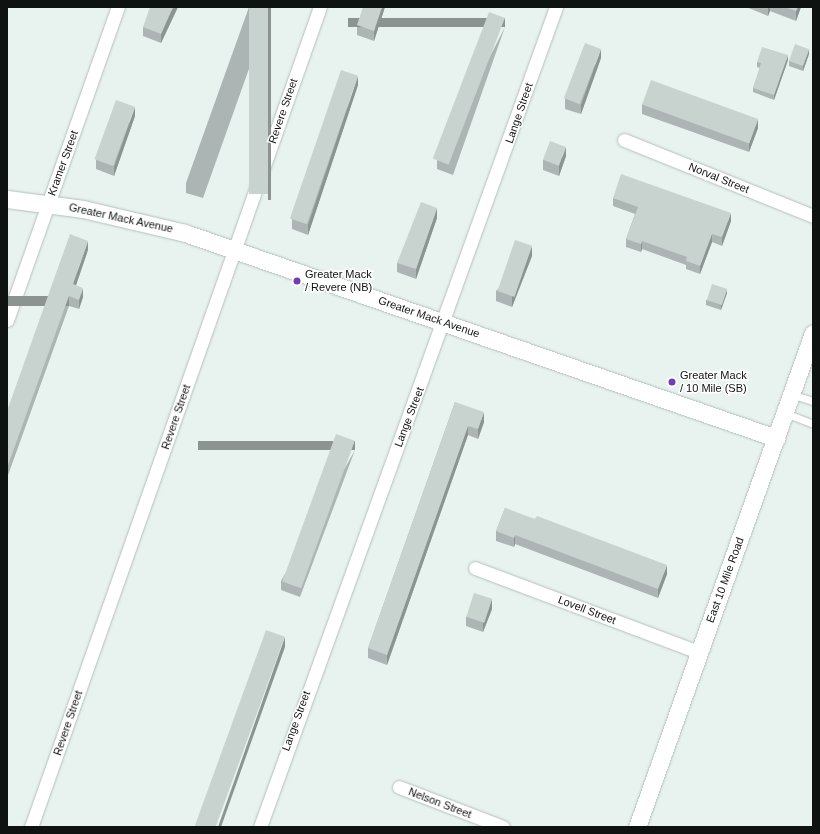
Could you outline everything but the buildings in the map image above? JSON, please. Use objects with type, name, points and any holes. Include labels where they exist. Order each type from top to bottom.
[{"type":"street","name":"Kramer Street","points":[[7,320],[118,7]]},
{"type":"street","name":"Revere Street","points":[[31,827],[320,7]]},
{"type":"street","name":"Lange Street","points":[[260,827],[308,687],[445,322],[556,7]]},
{"type":"street","name":"Norval Street","points":[[624,140],[813,216]]},
{"type":"street","name":"Greater Mack Avenue","points":[[7,199],[48,204],[145,222],[235,248],[776,438]]},
{"type":"street","name":"East 10 Mile Road","points":[[637,827],[813,333]]},
{"type":"street","name":"Lovell Street","points":[[475,568],[699,652]]},
{"type":"street","name":"Nelson Street","points":[[399,787],[503,827]]},
{"type":"lane","points":[[791,394],[813,401]]},
{"type":"lane","points":[[784,413],[813,424]]},
{"type":"place","name":"Greater Mack / Revere (NB)","points":[[297,281]]},
{"type":"place","name":"Greater Mack / 10 Mile (SB)","points":[[672,382]]}]
